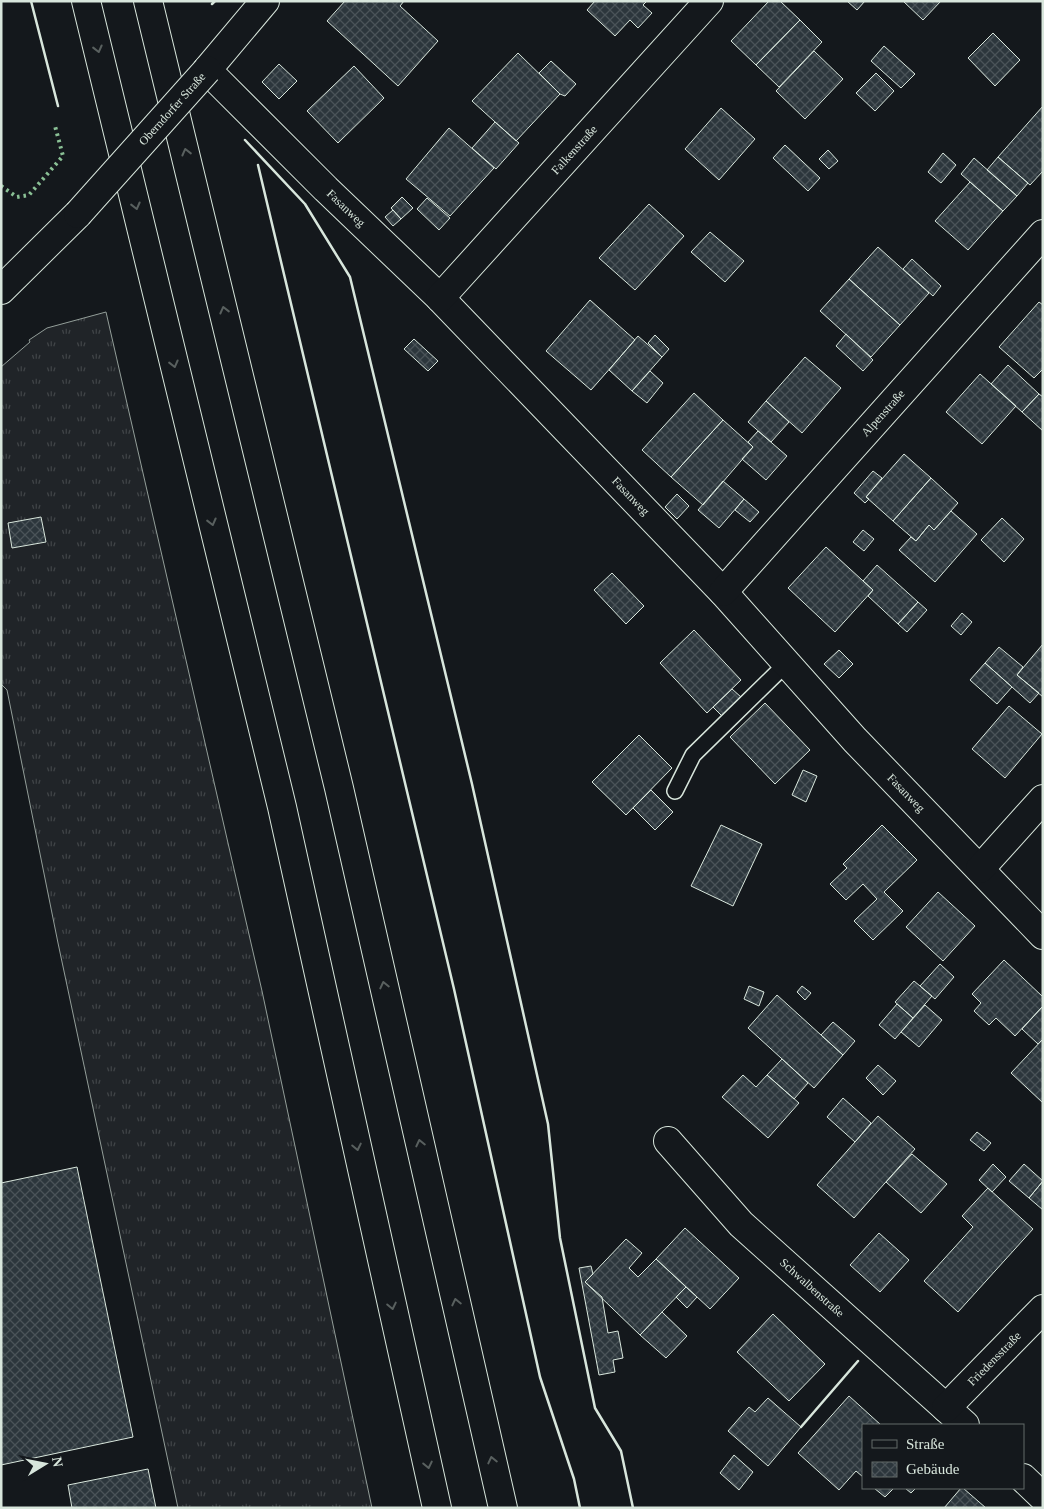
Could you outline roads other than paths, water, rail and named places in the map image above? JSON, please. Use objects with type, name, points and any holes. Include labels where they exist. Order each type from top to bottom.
[{"type":"main road","points":[[86,1],[282,807],[437,1508]]},
{"type":"main road","points":[[148,1],[334,769],[502,1508]]},
{"type":"main road","name":"Oberndorfer Straße","points":[[1,290],[78,214],[215,62],[265,1]]},
{"type":"main road","name":"Falkenstraße","points":[[440,298],[709,1]]},
{"type":"main road","name":"Fasanweg","points":[[215,62],[230,91],[326,189],[440,298],[722,592],[855,740],[1043,935]]},
{"type":"main road","name":"Alpenstraße","points":[[722,592],[1043,234]]},
{"type":"main road","points":[[980,869],[1043,799]]},
{"type":"main road","name":"Schwalbenstraße","points":[[668,1141],[741,1224],[956,1417]]},
{"type":"main road","name":"Friedensstraße","points":[[956,1417],[1043,1309]]},
{"type":"main road","points":[[1024,1479],[1043,1497]]},
{"type":"lane","points":[[675,791],[692,755],[786,664]]}]
